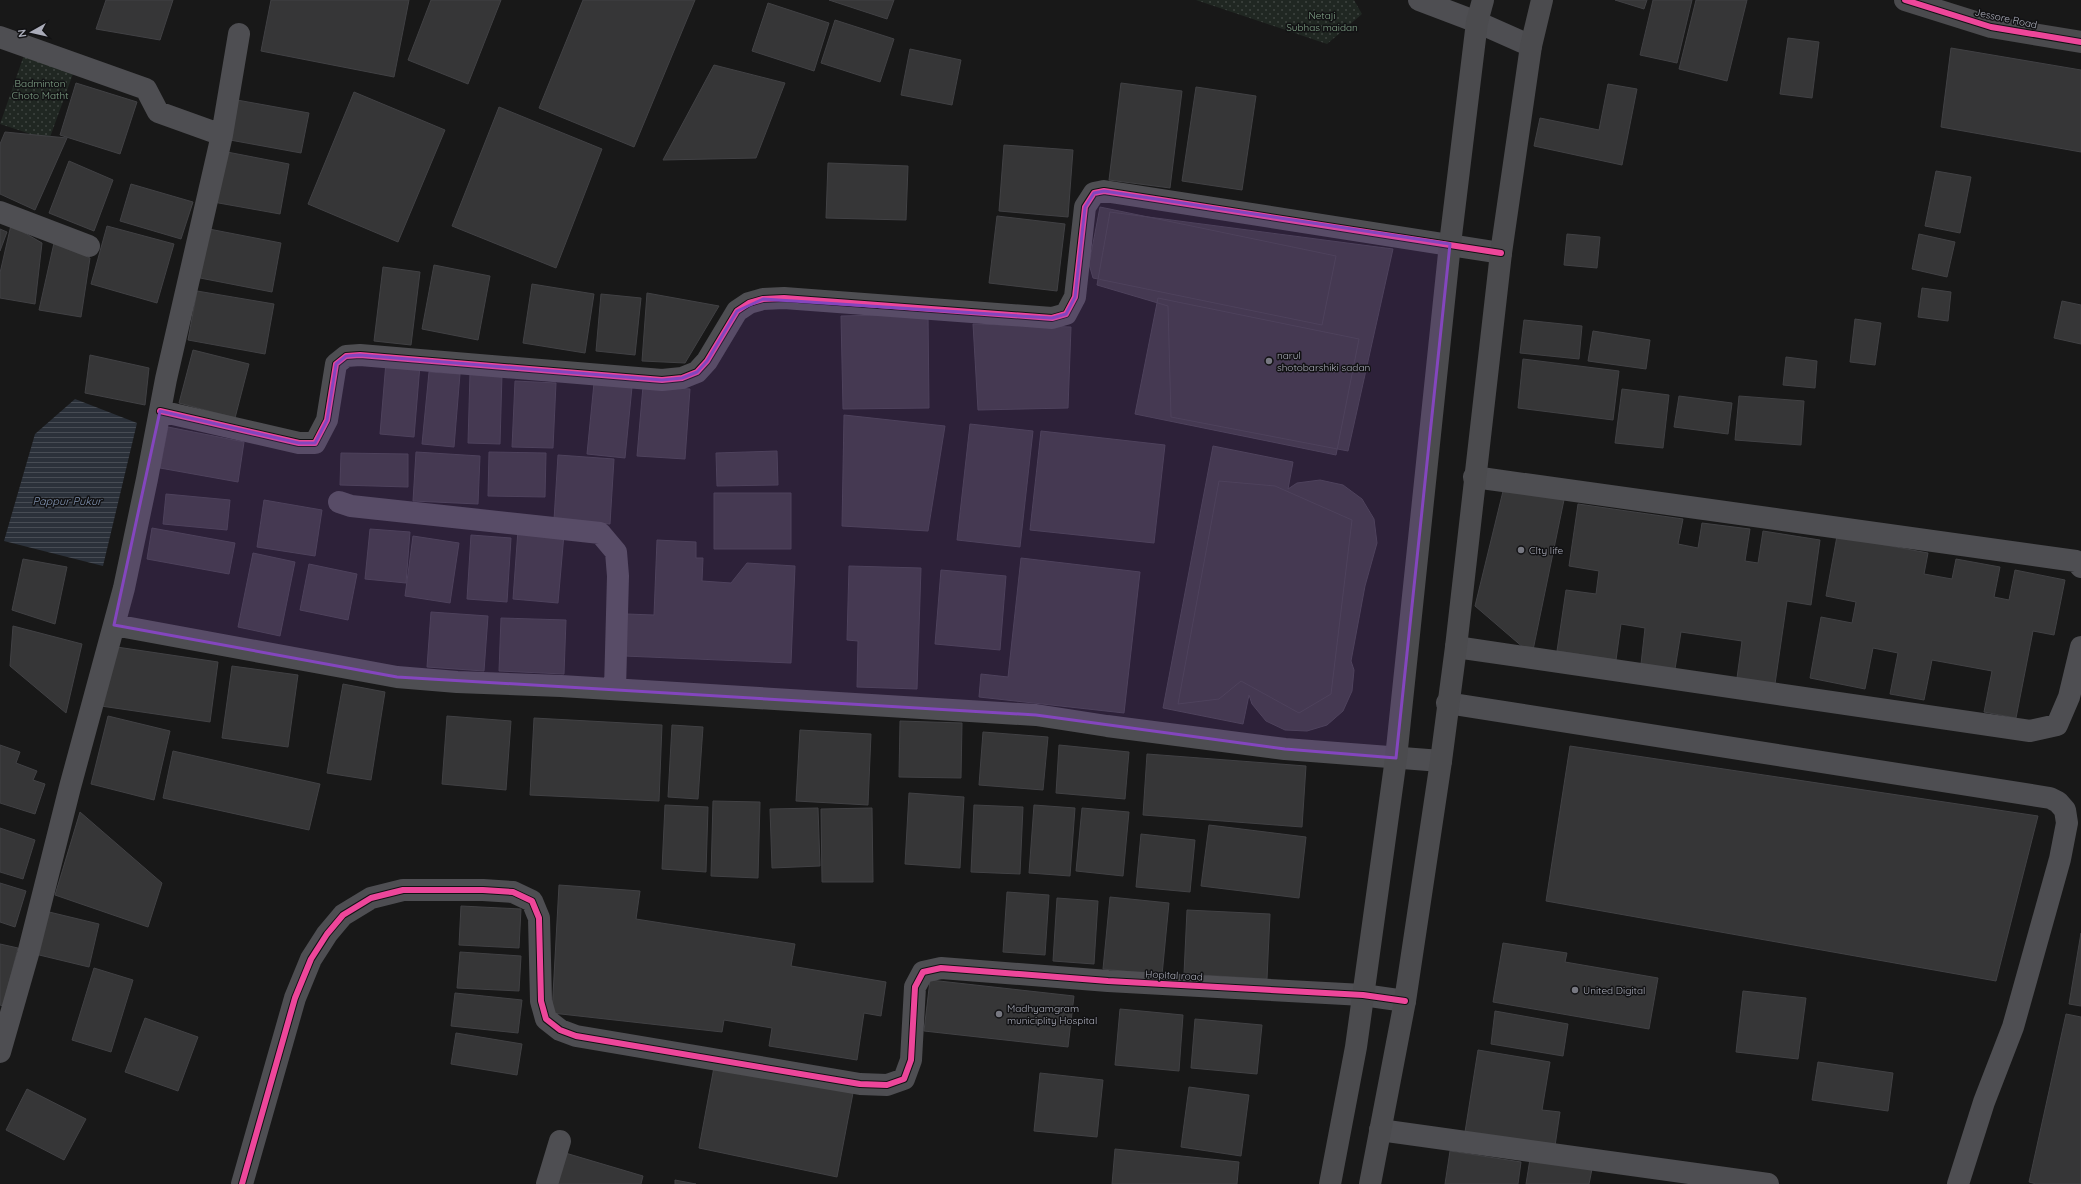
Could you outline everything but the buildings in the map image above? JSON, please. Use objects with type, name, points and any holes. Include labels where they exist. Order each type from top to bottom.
[{"type":"main road","points":[[1330,1184],[1356,1047],[1396,758],[1450,244],[1478,22],[1483,0]]},
{"type":"main road","points":[[1370,1184],[1405,1001],[1441,760],[1447,703],[1456,647],[1474,477],[1501,253],[1531,46],[1542,0]]},
{"type":"main road","name":"Jessore Road","points":[[1905,0],[1991,27],[2081,42]]},
{"type":"street","points":[[1420,0],[1478,22],[1531,46]]},
{"type":"street","points":[[0,1052],[28,954],[70,787],[124,588],[166,378],[222,135],[239,34]]},
{"type":"street","points":[[0,37],[146,89],[158,112],[222,135]]},
{"type":"street","points":[[160,411],[299,443],[315,443],[327,420],[336,364],[346,356],[360,355],[662,380],[682,378],[696,372],[707,361],[737,311],[749,303],[763,299],[784,298],[1052,318],[1066,314],[1075,297],[1085,207],[1094,194],[1104,191],[1501,253]]},
{"type":"street","points":[[0,212],[89,246]]},
{"type":"street","points":[[1474,477],[2076,561],[2081,567]]},
{"type":"street","points":[[339,502],[351,506],[600,533],[616,552],[618,576],[615,689]]},
{"type":"street","points":[[114,625],[397,677],[457,682],[615,689],[1036,715],[1107,726],[1284,749],[1441,760]]},
{"type":"street","points":[[1456,647],[2030,731],[2056,725],[2069,697],[2081,646]]},
{"type":"street","points":[[1447,703],[2050,798],[2058,802],[2065,810],[2067,823],[2060,859],[2013,1027],[1984,1102],[1958,1184]]},
{"type":"street","name":"Hopital road","points":[[242,1184],[295,998],[311,959],[326,934],[343,915],[371,898],[403,890],[483,890],[514,892],[532,901],[539,918],[541,1002],[546,1019],[560,1030],[576,1036],[860,1084],[887,1085],[904,1079],[912,1060],[915,987],[923,972],[941,968],[1108,981],[1363,995],[1405,1001]]},
{"type":"street","points":[[1380,1130],[1768,1184]]},
{"type":"street","points":[[547,1184],[560,1141]]},
{"type":"highlighted area","points":[[1104,191],[1450,244],[1396,758],[1285,749],[1036,715],[397,677],[114,625],[160,411],[299,443],[315,443],[327,420],[336,364],[346,356],[360,355],[662,380],[682,378],[697,372],[707,361],[737,311],[763,299],[1052,318],[1066,314],[1075,297],[1085,207],[1094,193]]},
{"type":"green space","name":"Netaji Subhas maidan","points":[[1196,0],[1354,0],[1362,14],[1327,44]]},
{"type":"green space","name":"Badminton Choto Matht","points":[[24,55],[74,71],[49,140],[0,124]]},
{"type":"water","name":"Pappur Pukur","points":[[75,399],[137,423],[103,566],[4,541],[35,434]]},
{"type":"cycle path","points":[[1905,0],[1991,27],[2081,42]]},
{"type":"cycle path","points":[[160,411],[299,443],[315,443],[327,420],[336,364],[346,356],[360,355],[662,380],[682,378],[697,372],[707,361],[737,311],[749,303],[763,299],[784,298],[1052,318],[1066,314],[1075,297],[1085,207],[1094,193],[1104,191],[1501,253]]},
{"type":"cycle path","points":[[242,1184],[295,998],[311,959],[327,934],[343,915],[371,898],[403,890],[483,890],[513,892],[532,901],[539,918],[541,1001],[546,1019],[560,1030],[576,1036],[860,1084],[887,1085],[904,1079],[911,1060],[915,987],[923,972],[941,968],[1108,981],[1363,995],[1405,1001]]},
{"type":"place","name":"narul shotobarshiki sadan","points":[[1269,361]]},
{"type":"place","name":"CIty life","points":[[1521,550]]},
{"type":"place","name":"United Digital","points":[[1575,990]]},
{"type":"place","name":"Madhyamgram municiplity Hospital","points":[[999,1014]]}]
